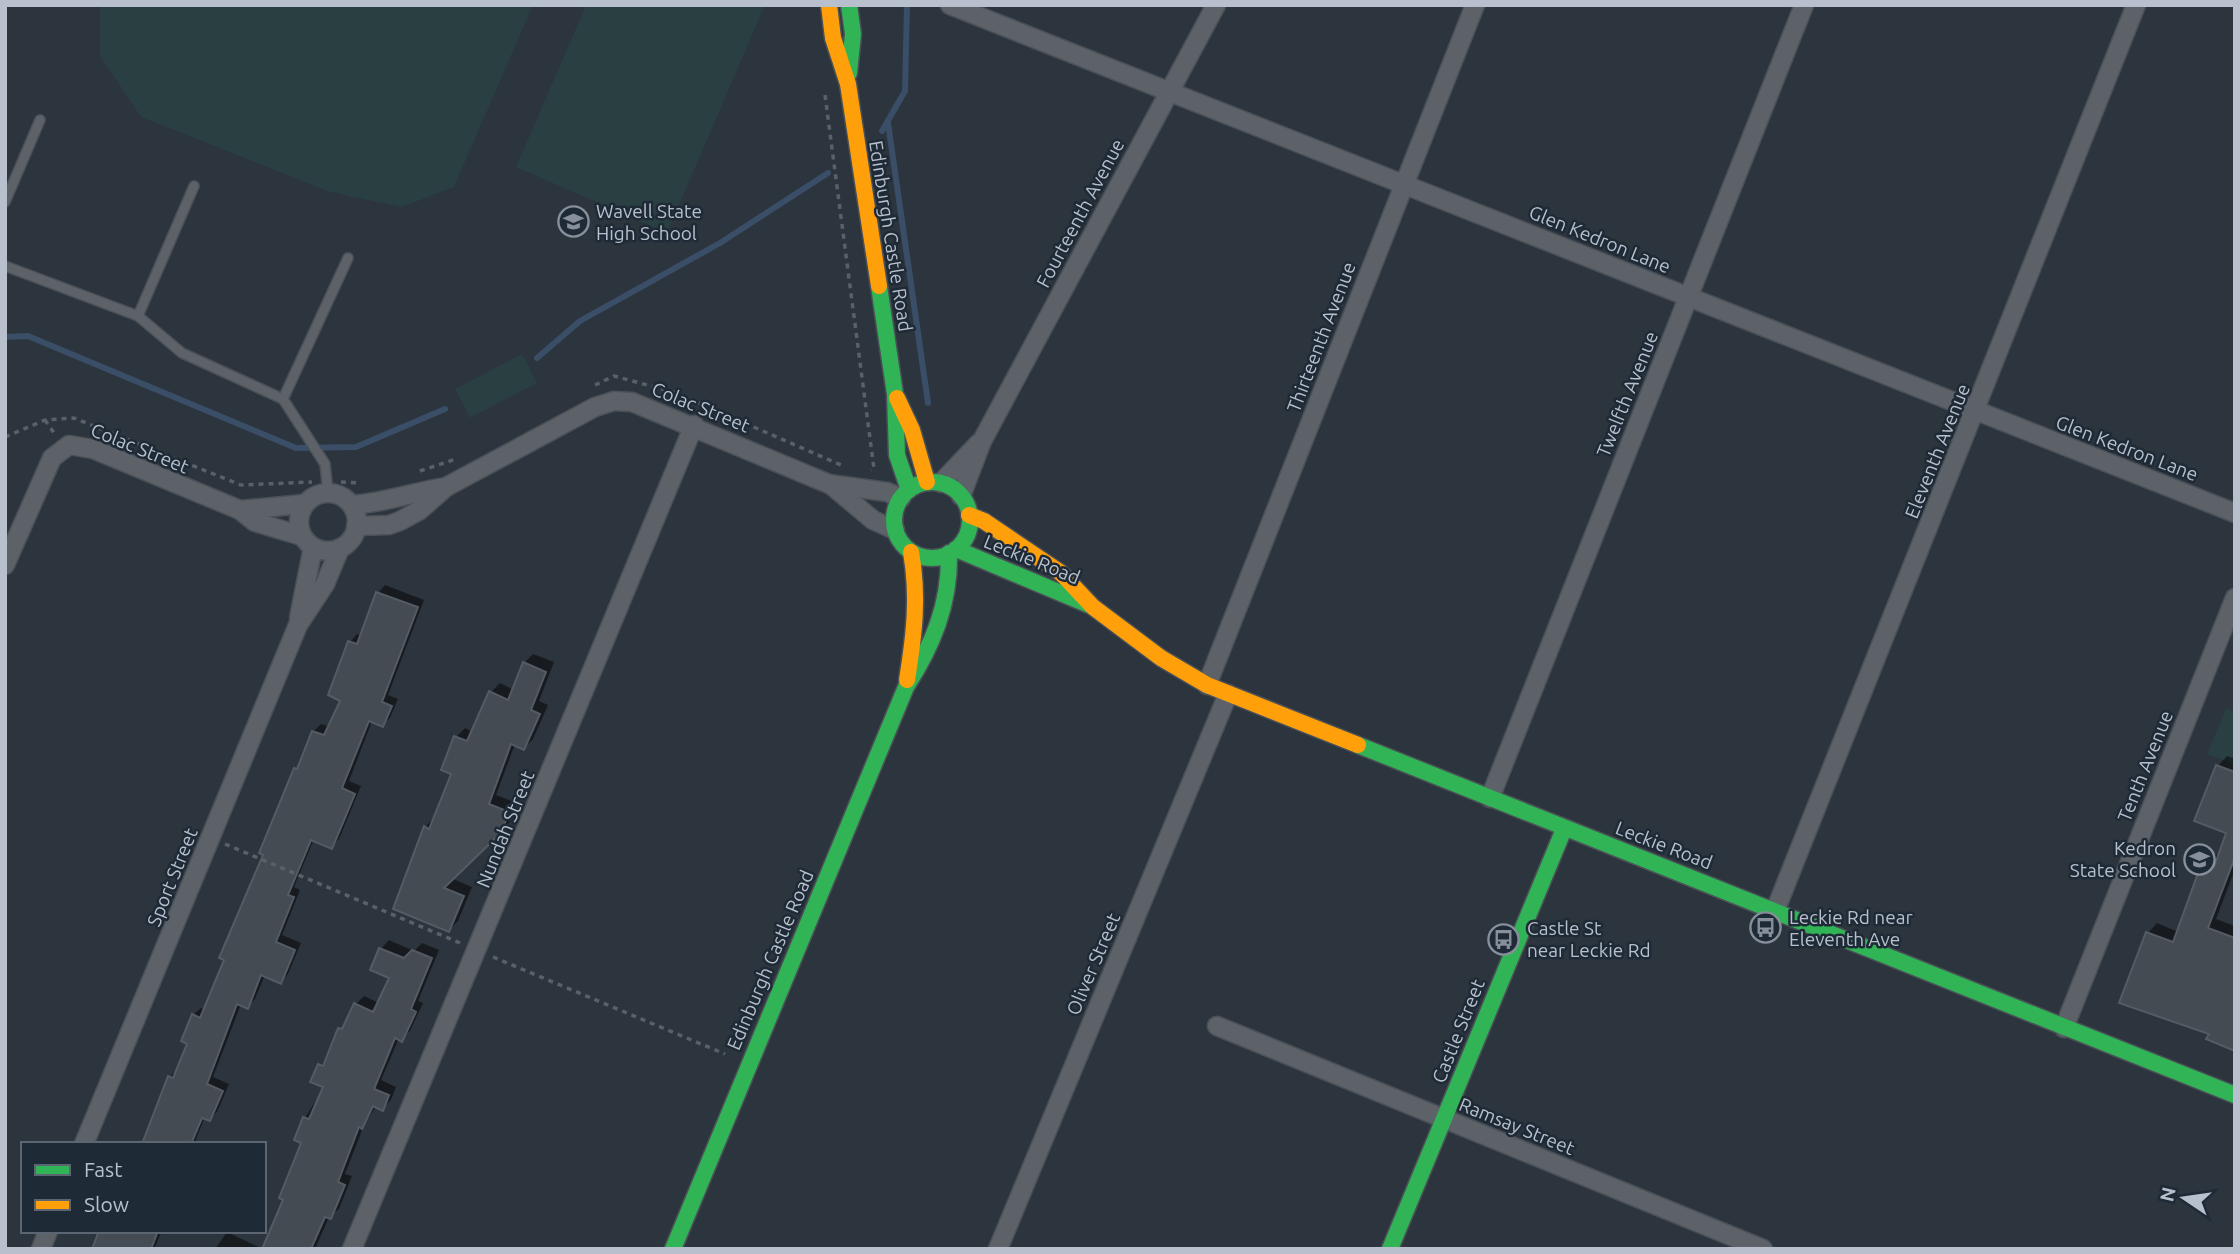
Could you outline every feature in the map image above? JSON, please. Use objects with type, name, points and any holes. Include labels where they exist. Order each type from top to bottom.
[{"type":"street","name":"Edinburgh Castle Road","points":[[829,5],[833,38],[848,84],[895,394],[894,437],[905,494]]},
{"type":"street","name":"Edinburgh Castle Road","points":[[848,84],[853,34],[849,5]]},
{"type":"street","name":"Glen Kedron Lane","points":[[950,5],[2235,513]]},
{"type":"street","name":"Fourteenth Avenue","points":[[961,496],[982,441],[1216,5]]},
{"type":"street","name":"Thirteenth Avenue","points":[[1207,685],[1475,5]]},
{"type":"street","name":"Twelfth Avenue","points":[[1490,798],[1804,5]]},
{"type":"street","name":"Eleventh Avenue","points":[[1774,911],[2136,5]]},
{"type":"street","name":"Edinburgh Castle Road","points":[[895,394],[934,483]]},
{"type":"street","name":"Colac Street","points":[[356,526],[389,525],[400,521],[420,510],[446,487],[595,407],[614,401],[640,404],[829,484],[873,520],[895,530]]},
{"type":"street","name":"Nundah Street","points":[[352,1249],[694,425]]},
{"type":"street","name":"Fourteenth Avenue","points":[[934,483],[982,441]]},
{"type":"street","name":"Colac Street","points":[[5,565],[49,464],[63,447],[76,445],[93,449],[240,510],[255,522],[308,542]]},
{"type":"street","points":[[934,483],[961,496],[969,515],[969,527],[953,551],[930,558],[911,552],[895,530],[896,508],[905,494],[934,483]]},
{"type":"street","name":"Colac Street","points":[[829,484],[905,494]]},
{"type":"street","points":[[327,487],[346,498],[352,505],[356,526],[348,543],[331,551],[308,542],[298,520],[304,504],[327,487]]},
{"type":"street","name":"Colac Street","points":[[352,505],[387,501],[413,492],[446,487]]},
{"type":"street","name":"Colac Street","points":[[240,510],[304,504]]},
{"type":"street","name":"Leckie Road","points":[[969,515],[984,521],[1061,573],[1093,607],[1161,657],[1207,685],[2235,1095]]},
{"type":"street","name":"Sport Street","points":[[298,625],[308,542]]},
{"type":"street","name":"Sport Street","points":[[85,1142],[298,625],[325,584],[340,548]]},
{"type":"street","name":"Edinburgh Castle Road","points":[[673,1249],[906,687],[931,651],[951,581],[953,551]]},
{"type":"street","name":"Leckie Road","points":[[953,551],[1093,607]]},
{"type":"street","name":"Edinburgh Castle Road","points":[[906,687],[916,626],[917,585],[911,552]]},
{"type":"street","name":"Tenth Avenue","points":[[2064,1028],[2235,598]]},
{"type":"street","name":"Oliver Street","points":[[998,1249],[1228,694]]},
{"type":"street","name":"Castle Street","points":[[1390,1249],[1564,829]]},
{"type":"street","name":"Ramsay Street","points":[[1217,1026],[1763,1249]]},
{"type":"lane","points":[[5,202],[40,120]]},
{"type":"lane","points":[[138,316],[194,186]]},
{"type":"lane","points":[[283,399],[348,258]]},
{"type":"lane","points":[[5,266],[138,316],[182,353],[283,399],[296,415],[325,464],[327,487]]},
{"type":"path","points":[[824,90],[874,469],[866,471]]},
{"type":"path","points":[[590,388],[614,376],[673,392],[845,467]]},
{"type":"path","points":[[5,437],[45,420],[74,418],[241,485],[327,487],[373,482]]},
{"type":"path","points":[[410,475],[460,457]]},
{"type":"green space","points":[[100,5],[533,5],[454,187],[402,207],[330,192],[141,117],[100,56]]},
{"type":"green space","points":[[586,5],[765,5],[667,233],[516,167]]},
{"type":"green space","points":[[522,354],[537,383],[470,418],[455,389]]},
{"type":"green space","points":[[2226,708],[2235,712],[2235,765],[2207,754]]},
{"type":"building","points":[[376,592],[418,607],[382,702],[392,706],[383,727],[369,721],[342,788],[355,794],[332,849],[311,840],[288,895],[294,897],[276,942],[295,950],[281,984],[261,975],[248,1009],[237,1004],[207,1084],[223,1091],[210,1121],[202,1118],[192,1142],[143,1142],[168,1076],[173,1078],[187,1044],[181,1041],[192,1014],[200,1018],[224,960],[219,958],[263,855],[259,853],[294,768],[297,769],[312,731],[324,735],[340,701],[328,695],[348,641],[357,644]]},
{"type":"building","points":[[523,662],[546,672],[531,710],[540,714],[524,750],[511,744],[489,804],[509,812],[501,833],[444,888],[464,896],[449,932],[393,909],[424,826],[429,829],[451,774],[441,770],[454,736],[467,741],[489,691],[508,700]]},
{"type":"building","points":[[2216,765],[2235,772],[2235,857],[2208,928],[2235,938],[2235,1051],[2206,1039],[2209,1034],[2119,1003],[2146,932],[2173,942],[2202,862],[2214,867],[2226,833],[2194,821]]},
{"type":"building","points":[[379,948],[404,958],[412,950],[432,958],[411,1009],[416,1012],[402,1042],[395,1038],[374,1089],[389,1095],[383,1111],[373,1106],[362,1129],[359,1127],[338,1182],[345,1185],[331,1219],[325,1217],[311,1249],[262,1249],[283,1200],[279,1198],[301,1143],[294,1140],[303,1117],[309,1119],[323,1087],[310,1082],[318,1064],[323,1066],[338,1028],[342,1029],[354,1003],[373,1012],[389,978],[370,970]]},
{"type":"building","points":[[98,1233],[157,1233],[151,1249],[92,1249]]},
{"type":"waterway","points":[[882,131],[905,91],[907,5]]},
{"type":"waterway","points":[[888,123],[928,403]]},
{"type":"waterway","points":[[537,358],[580,321],[720,243],[828,173]]},
{"type":"waterway","points":[[5,337],[28,336],[296,448],[356,447],[445,409]]},
{"type":"traffic: fast","points":[[849,5],[853,34],[849,73]]},
{"type":"traffic: fast","points":[[879,286],[895,394],[897,455],[909,490]]},
{"type":"traffic: fast","points":[[932,482],[946,485],[959,493],[967,506],[970,520],[967,534],[959,547],[946,555],[932,558],[918,555],[905,547],[897,534],[894,520],[897,506],[905,493],[918,485],[932,482]]},
{"type":"traffic: fast","points":[[956,549],[1089,605]]},
{"type":"traffic: fast","points":[[673,1249],[906,687],[932,640],[943,607],[949,553]]},
{"type":"traffic: fast","points":[[1358,745],[2235,1095]]},
{"type":"traffic: fast","points":[[1390,1249],[1564,829]]},
{"type":"traffic: slow","points":[[829,5],[833,38],[848,84],[879,286]]},
{"type":"traffic: slow","points":[[897,398],[912,430],[927,482]]},
{"type":"traffic: slow","points":[[969,515],[984,521],[1061,573],[1093,607],[1161,658],[1207,685],[1358,745]]},
{"type":"traffic: slow","points":[[907,680],[915,616],[911,552]]},
{"type":"place","name":"Wavell State High School","points":[[573,222]]},
{"type":"place","name":"Kedron State School","points":[[2199,859]]},
{"type":"place","name":"Leckie Rd near Eleventh Ave","points":[[1766,928]]},
{"type":"place","name":"Castle St near Leckie Rd","points":[[1504,939]]}]
